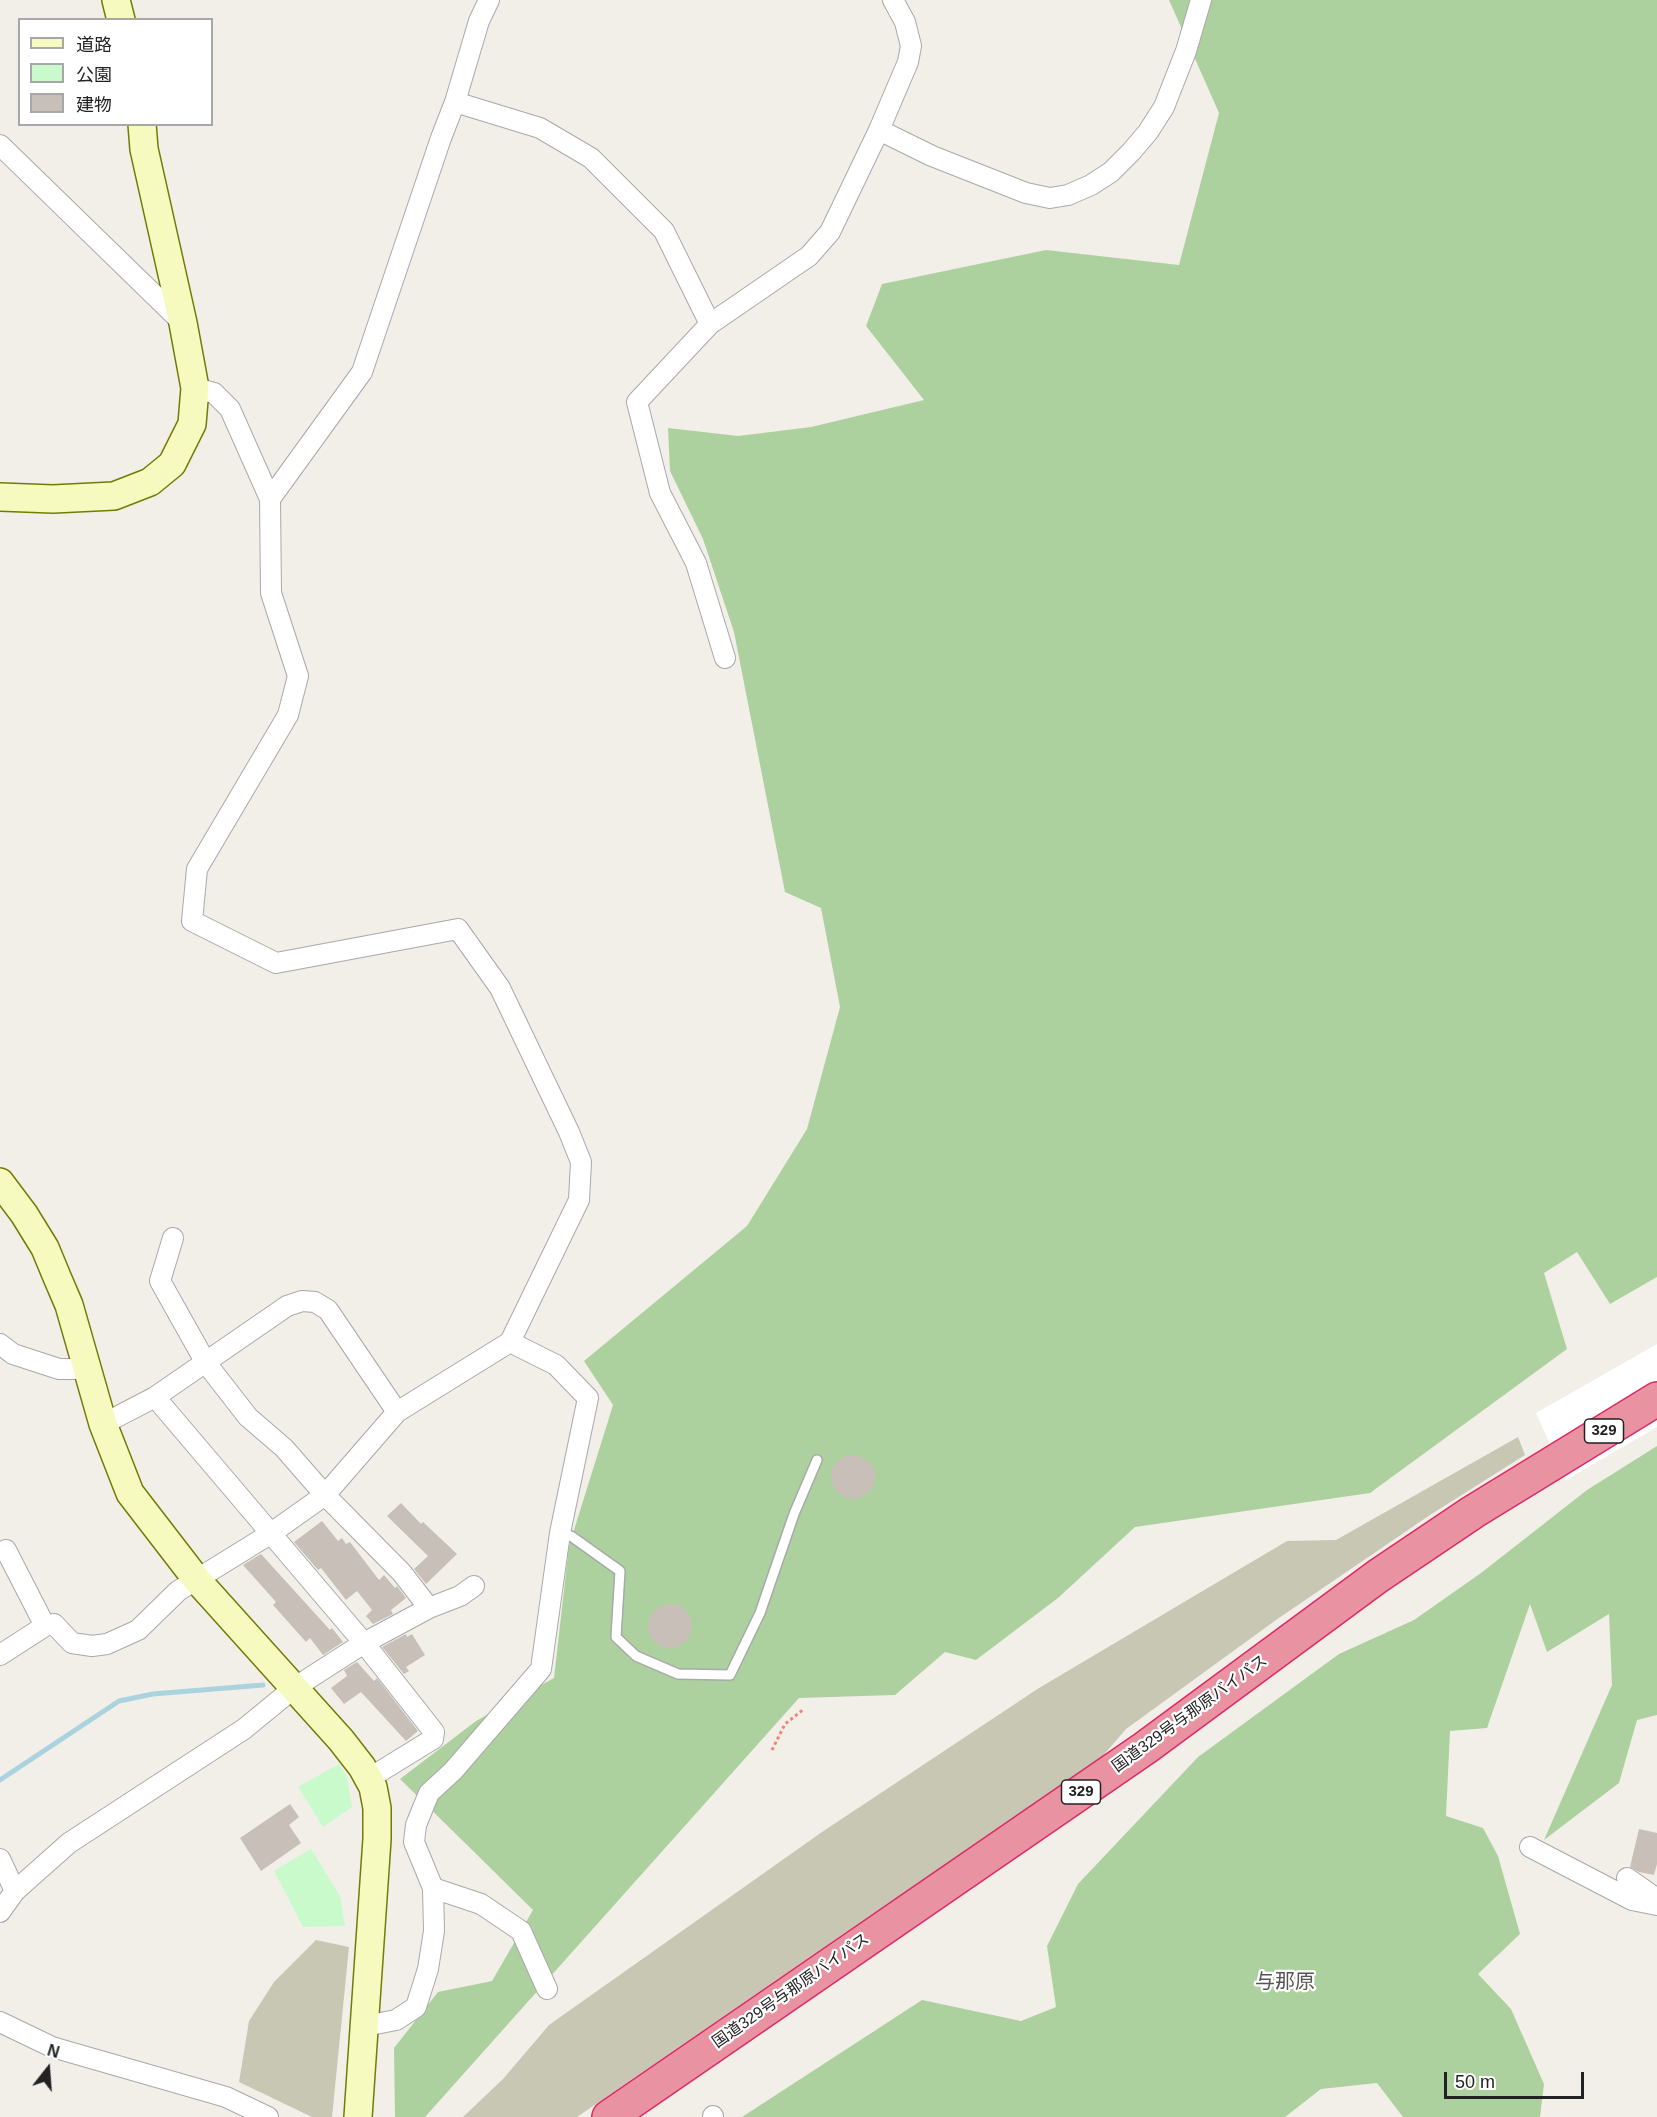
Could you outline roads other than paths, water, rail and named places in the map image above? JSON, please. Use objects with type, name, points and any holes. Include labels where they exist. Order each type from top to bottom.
[{"type":"highway","name":"国道329号与那原バイパス","points":[[609,2117],[1145,1748],[1378,1576],[1473,1512],[1657,1399]]},
{"type":"street","points":[[116,0],[120,18]]},
{"type":"street","points":[[270,499],[362,372],[455,102],[479,21],[489,0]]},
{"type":"street","points":[[725,658],[696,563],[660,493],[637,402],[710,324],[809,256],[830,232],[903,76],[911,46],[905,22],[893,0]]},
{"type":"street","points":[[879,130],[932,156],[1026,193],[1050,198],[1068,195],[1091,186],[1111,172],[1131,152],[1148,132],[1164,107],[1186,51],[1201,0]]},
{"type":"street","points":[[455,102],[540,128],[591,158],[664,231],[710,324]]},
{"type":"street","points":[[0,497],[53,500],[114,496],[150,482],[172,464],[192,424],[195,388],[183,323],[144,149],[142,126]]},
{"type":"street","points":[[0,145],[183,323]]},
{"type":"street","points":[[0,1655],[45,1626],[54,1624],[72,1643],[92,1646],[107,1644],[138,1630],[178,1591],[270,1534],[326,1495],[397,1412],[510,1342],[579,1200],[581,1162],[569,1132],[500,988],[458,929],[276,963],[192,921],[197,869],[288,715],[298,676],[271,593],[270,499],[230,409],[214,393],[195,388]]},
{"type":"street","points":[[0,1182],[24,1214],[45,1248],[69,1305],[102,1424],[130,1493],[197,1580],[342,1740],[362,1767],[373,1787],[377,1808],[377,1839],[358,2117]]},
{"type":"street","points":[[172,1238],[160,1281],[206,1364],[248,1417],[284,1448],[402,1573],[429,1608]]},
{"type":"street","points":[[102,1424],[155,1397],[287,1306],[302,1301],[315,1302],[328,1310],[397,1412]]},
{"type":"street","points":[[365,2026],[396,2020],[416,2007],[428,1969],[434,1931],[433,1888],[414,1842],[416,1825],[429,1793],[453,1771],[541,1669],[560,1533],[588,1398],[556,1365],[510,1342]]},
{"type":"street","points":[[0,1344],[13,1354],[59,1369],[75,1369],[86,1364]]},
{"type":"street","points":[[155,1397],[364,1643],[434,1732],[433,1739],[368,1779]]},
{"type":"street","points":[[6,1550],[45,1626]]},
{"type":"street","points":[[0,1912],[15,1892],[69,1843],[244,1729],[294,1688],[364,1643],[429,1608],[460,1596],[474,1586]]},
{"type":"street","points":[[1530,1847],[1632,1900],[1657,1905]]},
{"type":"street","points":[[0,1859],[15,1892]]},
{"type":"street","points":[[1627,1878],[1657,1899]]},
{"type":"street","points":[[433,1888],[480,1904],[521,1931],[547,1989]]},
{"type":"street","points":[[0,2022],[52,2047],[226,2097],[268,2117]]},
{"type":"lane","points":[[560,1533],[571,1536],[620,1570],[616,1637],[636,1656],[678,1674],[730,1675],[759,1613],[794,1514],[817,1460]]},
{"type":"waterway","points":[[0,1780],[119,1701],[153,1694],[263,1685]]},
{"type":"district","name":"与那原","points":[[1285,1982]]}]
